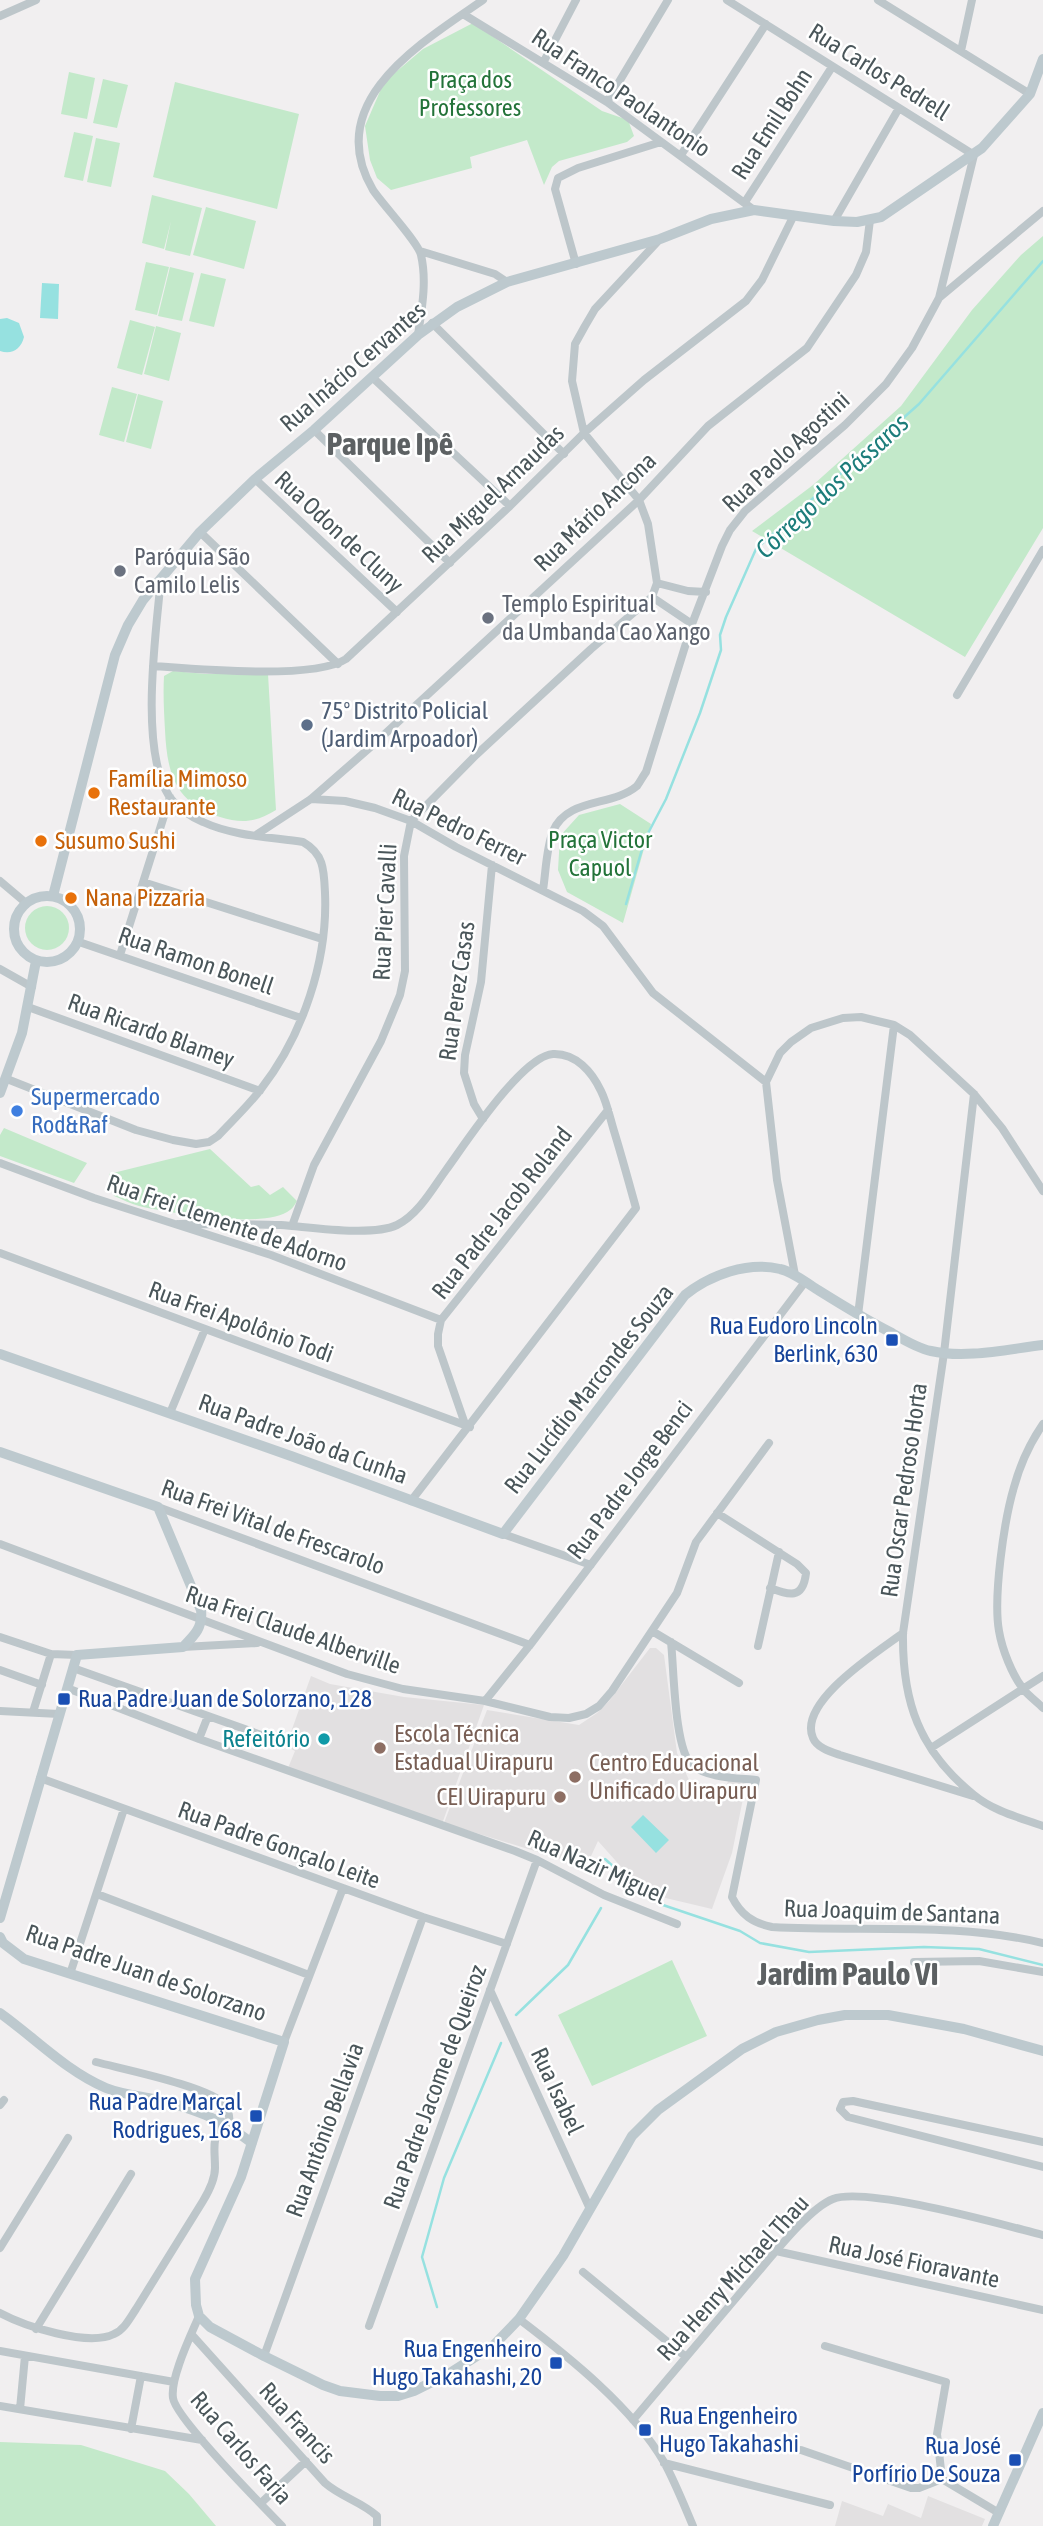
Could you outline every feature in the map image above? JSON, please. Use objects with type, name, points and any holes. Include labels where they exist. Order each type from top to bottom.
[{"type":"main road","name":"Rua Inácio Cervantes","points":[[53,896],[115,655],[128,625],[161,576],[200,533],[255,479],[314,430],[432,323],[507,282],[660,239],[749,206],[834,221],[870,220],[895,208],[974,155],[1030,94],[1043,59]]},
{"type":"main road","points":[[53,896],[74,908],[81,930],[79,942],[66,958],[46,963],[26,955],[18,946],[14,923],[18,912],[26,903],[34,898],[53,896]]},
{"type":"main road","points":[[0,1093],[9,1074],[28,1007],[36,961]]},
{"type":"main road","name":"Rua Lucídio Marcondes Souza","points":[[503,1534],[685,1295],[699,1284],[742,1269],[773,1268],[795,1275]]},
{"type":"main road","points":[[795,1275],[858,1315],[917,1346],[944,1353],[1043,1345]]},
{"type":"main road","name":"Rua Padre João da Cunha","points":[[0,1354],[503,1534]]},
{"type":"main road","name":"Rua Frei Vital de Frescarolo","points":[[0,1452],[158,1507]]},
{"type":"main road","points":[[77,1655],[183,1647],[196,1635],[202,1619],[201,1610],[158,1507]]},
{"type":"main road","name":"Rua Padre Juan de Solorzano","points":[[0,1918],[77,1655]]},
{"type":"main road","name":"Rua Padre Juan de Solorzano","points":[[0,1937],[24,1958],[284,2042]]},
{"type":"main road","points":[[0,2013],[77,2073],[93,2082],[110,2090],[192,2108],[227,2124],[251,2143]]},
{"type":"main road","points":[[284,2042],[241,2177],[195,2279],[196,2305],[199,2316],[229,2339],[323,2385],[340,2391],[380,2396],[398,2396],[414,2391],[469,2362],[494,2345],[519,2319],[563,2256],[632,2136],[657,2110],[742,2049],[776,2032],[818,2020],[845,2015],[888,2015],[964,2029],[1043,2051]]},
{"type":"main road","points":[[993,2526],[1043,2413]]},
{"type":"street","points":[[0,16],[36,0]]},
{"type":"street","points":[[418,335],[424,290],[420,251],[371,186],[359,158],[360,119],[370,98],[389,74],[416,49],[483,0]]},
{"type":"street","points":[[543,63],[576,0]]},
{"type":"street","points":[[607,102],[668,0]]},
{"type":"street","name":"Rua Carlos Pedrell","points":[[727,0],[974,155]]},
{"type":"street","points":[[878,0],[890,3],[1030,94]]},
{"type":"street","points":[[961,51],[972,0]]},
{"type":"street","name":"Rua Franco Paolantonio","points":[[463,14],[607,102],[749,206]]},
{"type":"street","points":[[681,155],[766,24]]},
{"type":"street","name":"Rua Emil Bohn","points":[[749,206],[832,67]]},
{"type":"street","points":[[834,221],[899,108]]},
{"type":"street","points":[[576,264],[555,189],[558,178],[578,168],[661,142]]},
{"type":"street","points":[[939,298],[974,155]]},
{"type":"street","name":"Rua Paolo Agostini","points":[[543,890],[549,843],[563,816],[587,804],[624,793],[637,786],[646,772],[692,624],[730,530],[745,511],[845,425],[886,384],[912,348],[939,298],[1043,211]]},
{"type":"street","name":"Rua Miguel Arnaudas","points":[[338,664],[450,563],[584,433],[644,380],[746,300],[762,280],[794,215]]},
{"type":"street","name":"Rua Mário Ancona","points":[[256,835],[311,799],[374,744],[639,500],[708,426],[797,357],[815,338],[862,262],[870,220]]},
{"type":"street","points":[[660,239],[595,309],[575,344],[572,381],[584,433],[639,500],[651,537],[657,583],[653,597],[692,624]]},
{"type":"street","points":[[420,251],[495,274],[507,282]]},
{"type":"street","points":[[432,323],[564,454]]},
{"type":"street","points":[[372,377],[510,506]]},
{"type":"street","points":[[314,430],[450,563]]},
{"type":"street","name":"Rua Odon de Cluny","points":[[255,479],[397,612]]},
{"type":"street","points":[[200,533],[338,664]]},
{"type":"street","points":[[957,695],[1043,550]]},
{"type":"street","points":[[0,1063],[9,1074],[136,1130],[196,1144],[209,1142],[218,1136],[260,1091],[285,1051],[301,1018],[315,978],[326,915],[321,858],[313,848],[303,842],[227,830],[203,822],[185,811],[170,797],[162,780],[154,746],[153,666],[161,576]]},
{"type":"street","points":[[657,583],[688,591],[706,592]]},
{"type":"street","name":"Rua Pier Cavalli","points":[[292,1226],[314,1166],[381,1041],[400,995],[405,971],[404,856],[411,821],[486,746],[591,649],[653,597]]},
{"type":"street","points":[[153,666],[284,671],[316,669],[338,664]]},
{"type":"street","points":[[120,955],[170,797]]},
{"type":"street","name":"Rua Pedro Ferrer","points":[[311,799],[345,801],[411,821],[594,918],[603,926],[653,993],[766,1082]]},
{"type":"street","name":"Rua Perez Casas","points":[[483,1119],[468,1089],[464,1073],[465,1055],[481,982],[492,865]]},
{"type":"street","points":[[0,881],[26,903]]},
{"type":"street","points":[[143,882],[323,939]]},
{"type":"street","name":"Rua Ramon Bonell","points":[[79,942],[301,1018]]},
{"type":"street","points":[[0,970],[32,987]]},
{"type":"street","name":"Rua Ricardo Blamey","points":[[28,1007],[260,1091]]},
{"type":"street","points":[[795,1275],[777,1180],[766,1082],[780,1053],[811,1028],[843,1018],[861,1017],[894,1025],[910,1035],[974,1094],[1002,1128],[1043,1191]]},
{"type":"street","points":[[858,1315],[894,1025]]},
{"type":"street","points":[[179,1224],[350,1230],[381,1229],[397,1225],[427,1196],[483,1119],[520,1074],[538,1060],[552,1054],[570,1057],[582,1064],[593,1077],[608,1110],[636,1208],[411,1501]]},
{"type":"street","name":"Rua Oscar Pedroso Horta","points":[[974,1094],[944,1353],[904,1633],[904,1674],[908,1699],[921,1732],[947,1769],[975,1797],[1043,1826]]},
{"type":"street","name":"Rua Padre Jacob Roland","points":[[467,1425],[438,1346],[442,1320],[608,1110]]},
{"type":"street","name":"Rua Frei Clemente de Adorno","points":[[0,1163],[94,1198],[271,1255],[442,1320]]},
{"type":"street","name":"Rua Frei Apolônio Todi","points":[[0,1253],[467,1425]]},
{"type":"street","name":"Rua Padre Jorge Benci","points":[[485,1701],[530,1646],[805,1282]]},
{"type":"street","points":[[170,1413],[205,1329]]},
{"type":"street","points":[[1043,1424],[1032,1440],[1014,1487],[1002,1557],[998,1607],[999,1632],[1008,1659],[1023,1689],[1043,1708]]},
{"type":"street","name":"Rua Frei Claude Alberville","points":[[0,1544],[260,1643],[374,1682],[485,1701],[550,1717],[569,1718],[586,1714],[599,1706],[612,1691],[677,1593],[696,1542],[769,1443]]},
{"type":"street","name":"Rua Frei Vital de Frescarolo","points":[[158,1507],[530,1646]]},
{"type":"street","points":[[717,1513],[803,1568],[806,1573],[800,1591],[795,1594],[790,1595],[770,1588]]},
{"type":"street","name":"Rua Padre João da Cunha","points":[[503,1534],[590,1565]]},
{"type":"street","points":[[758,1646],[779,1552]]},
{"type":"street","points":[[652,1630],[739,1683]]},
{"type":"street","points":[[904,1633],[834,1688],[820,1703],[813,1714],[813,1738],[818,1745],[840,1755],[975,1797]]},
{"type":"street","points":[[0,1637],[51,1654],[77,1655]]},
{"type":"street","name":"Rua Joaquim de Santana","points":[[671,1642],[683,1752],[694,1766],[702,1771],[756,1780],[732,1897],[747,1917],[757,1924],[772,1927],[966,1931],[1010,1935],[1043,1943]]},
{"type":"street","points":[[183,1647],[260,1643]]},
{"type":"street","points":[[33,1712],[51,1654]]},
{"type":"street","points":[[73,1668],[281,1742]]},
{"type":"street","points":[[0,1670],[41,1685]]},
{"type":"street","points":[[931,1748],[1043,1676]]},
{"type":"street","name":"Rua Nazir Miguel","points":[[66,1688],[199,1739],[537,1860],[604,1895],[677,1924]]},
{"type":"street","points":[[0,1711],[59,1714]]},
{"type":"street","points":[[199,1739],[208,1716]]},
{"type":"street","name":"Rua Padre Gonçalo Leite","points":[[40,1778],[423,1917],[507,1944]]},
{"type":"street","points":[[70,1974],[124,1810]]},
{"type":"street","name":"Rua Padre Jacome de Queiroz","points":[[369,2326],[537,1860]]},
{"type":"street","points":[[284,2042],[343,1888]]},
{"type":"street","points":[[97,1894],[309,1975]]},
{"type":"street","name":"Rua Antônio Bellavia","points":[[264,2356],[423,1917]]},
{"type":"street","points":[[914,1962],[979,1961],[1043,1972]]},
{"type":"street","name":"Rua Isabel","points":[[489,1990],[590,2208]]},
{"type":"street","points":[[0,2314],[36,2329],[80,2337],[104,2337],[114,2334],[126,2325],[212,2184],[215,2168],[213,2144],[227,2124],[228,2111],[225,2105],[209,2093],[96,2062]]},
{"type":"street","points":[[1043,2142],[853,2101],[843,2102],[840,2109],[848,2118],[1043,2167]]},
{"type":"street","points":[[0,2248],[68,2138]]},
{"type":"street","points":[[36,2329],[131,2174]]},
{"type":"street","name":"Rua Henry Michael Thau","points":[[633,2420],[776,2251],[817,2209],[834,2199],[852,2195],[889,2200],[1043,2235]]},
{"type":"street","name":"Rua José Fioravante","points":[[776,2251],[1043,2310]]},
{"type":"street","points":[[583,2272],[686,2357]]},
{"type":"street","name":"Rua Carlos Faria","points":[[199,2316],[174,2382],[172,2395],[177,2409],[282,2526]]},
{"type":"street","points":[[519,2319],[564,2353],[633,2420],[664,2463],[693,2526]]},
{"type":"street","name":"Rua Francis","points":[[192,2335],[333,2489],[342,2497],[370,2509],[377,2516],[377,2526]]},
{"type":"street","points":[[825,2346],[947,2378],[937,2434],[942,2479]]},
{"type":"street","points":[[0,2351],[174,2382]]},
{"type":"street","points":[[20,2409],[25,2356]]},
{"type":"street","points":[[131,2429],[141,2376]]},
{"type":"street","points":[[0,2406],[202,2440]]},
{"type":"street","points":[[801,2450],[911,2488],[919,2488],[942,2479]]},
{"type":"street","points":[[261,2503],[306,2461]]},
{"type":"street","points":[[664,2463],[830,2505]]},
{"type":"street","points":[[942,2479],[999,2513]]},
{"type":"shaded area","name":"Centro Educacional Unificado Uirapuru","points":[[650,1648],[656,1648],[664,1655],[677,1753],[689,1780],[724,1792],[730,1776],[747,1779],[732,1853],[712,1909],[653,1895],[632,1879],[598,1841],[586,1867],[444,1823],[487,1710],[579,1725],[609,1701]]},
{"type":"shaded area","name":"Escola Técnica Estadual Uirapuru","points":[[311,1676],[330,1684],[404,1697],[484,1705],[442,1824],[288,1768],[295,1751],[286,1746]]},
{"type":"shaded area","points":[[928,2496],[985,2519],[982,2526],[835,2526],[842,2501],[883,2516],[888,2504],[921,2518]]},
{"type":"green space","name":"Praça dos Professores","points":[[473,23],[602,111],[628,120],[634,136],[627,142],[559,161],[552,167],[544,185],[527,140],[470,157],[472,168],[391,190],[377,178],[370,160],[365,126],[384,82],[423,49]]},
{"type":"green space","points":[[69,72],[95,78],[87,119],[61,114]]},
{"type":"green space","points":[[103,79],[128,85],[117,128],[93,123]]},
{"type":"green space","points":[[175,82],[299,114],[277,209],[153,177]]},
{"type":"green space","points":[[74,132],[93,136],[83,181],[64,177]]},
{"type":"green space","points":[[96,138],[120,143],[111,187],[87,182]]},
{"type":"green space","points":[[152,195],[202,208],[190,256],[165,250],[171,221],[164,249],[142,243]]},
{"type":"green space","points":[[206,207],[256,221],[244,269],[193,255]]},
{"type":"green space","points":[[1043,236],[1043,528],[965,657],[752,531],[813,485],[901,406],[972,310],[1021,255]]},
{"type":"green space","points":[[146,262],[169,267],[157,315],[135,310]]},
{"type":"green space","points":[[170,267],[194,273],[182,321],[158,316]]},
{"type":"green space","points":[[201,273],[226,279],[214,327],[189,321]]},
{"type":"green space","points":[[130,320],[155,327],[142,375],[117,368]]},
{"type":"green space","points":[[156,326],[181,333],[169,381],[144,374]]},
{"type":"green space","points":[[112,387],[137,394],[124,442],[99,435]]},
{"type":"green space","points":[[138,394],[163,401],[151,449],[126,442]]},
{"type":"green space","points":[[173,671],[268,674],[276,810],[249,821],[235,821],[205,811],[183,795],[171,773],[166,746],[164,676]]},
{"type":"green space","name":"Praça Victor Capuol","points":[[620,804],[651,824],[623,923],[567,892],[558,870],[560,836],[579,815]]},
{"type":"green space","points":[[47,906],[63,912],[69,928],[63,944],[47,950],[31,944],[25,928],[31,912]]},
{"type":"green space","points":[[4,1128],[87,1163],[74,1183],[0,1156],[0,1135]]},
{"type":"green space","points":[[210,1149],[251,1187],[259,1185],[270,1195],[283,1187],[297,1201],[291,1209],[278,1216],[240,1219],[194,1216],[153,1209],[114,1196],[109,1174]]},
{"type":"green space","points":[[672,1960],[707,2036],[592,2086],[558,2015]]},
{"type":"green space","points":[[0,2442],[81,2445],[165,2471],[216,2526],[0,2526]]},
{"type":"water","points":[[42,283],[59,284],[58,319],[40,318]]},
{"type":"water","points":[[7,318],[19,323],[24,337],[18,348],[8,352],[0,351],[0,319]]},
{"type":"water","points":[[643,1815],[669,1840],[656,1853],[631,1827]]},
{"type":"waterway","name":"Córrego dos Pássaros","points":[[626,904],[645,839],[666,799],[700,713],[721,650],[720,635],[726,617],[756,549],[919,404],[1043,261]]},
{"type":"waterway","points":[[605,1859],[637,1888],[660,1904],[740,1931],[760,1943],[809,1952],[924,1947],[979,1949],[1043,1965]]},
{"type":"waterway","points":[[620,1886],[627,1879]]},
{"type":"waterway","points":[[516,2015],[568,1965],[601,1908]]},
{"type":"waterway","points":[[437,2307],[422,2257],[444,2178],[501,2043]]},
{"type":"place","name":"Paróquia São Camilo Lelis","points":[[120,571]]},
{"type":"place","name":"Templo Espiritual da Umbanda Cao Xango","points":[[488,618]]},
{"type":"place","name":"75º Distrito Policial (Jardim Arpoador)","points":[[307,725]]},
{"type":"place","name":"Família Mimoso Restaurante","points":[[94,793]]},
{"type":"place","name":"Susumo Sushi","points":[[41,841]]},
{"type":"place","name":"Nana Pizzaria","points":[[71,898]]},
{"type":"place","name":"Supermercado Rod&Raf","points":[[17,1111]]},
{"type":"place","name":"Rua Eudoro Lincoln Berlink, 630","points":[[892,1340]]},
{"type":"place","name":"Rua Padre Juan de Solorzano, 128","points":[[64,1699]]},
{"type":"place","name":"Refeitório","points":[[324,1739]]},
{"type":"place","name":"Escola Técnica Estadual Uirapuru","points":[[380,1748]]},
{"type":"place","name":"Centro Educacional Unificado Uirapuru","points":[[575,1777]]},
{"type":"place","name":"CEI Uirapuru","points":[[560,1797]]},
{"type":"place","name":"Rua Padre Marçal Rodrigues, 168","points":[[256,2116]]},
{"type":"place","name":"Rua Engenheiro Hugo Takahashi, 20","points":[[556,2363]]},
{"type":"place","name":"Rua Engenheiro Hugo Takahashi","points":[[645,2430]]},
{"type":"place","name":"Rua José Porfírio De Souza","points":[[1015,2460]]},
{"type":"district","name":"Parque Ipê","points":[[390,444]]},
{"type":"district","name":"Jardim Paulo VI","points":[[848,1974]]}]
